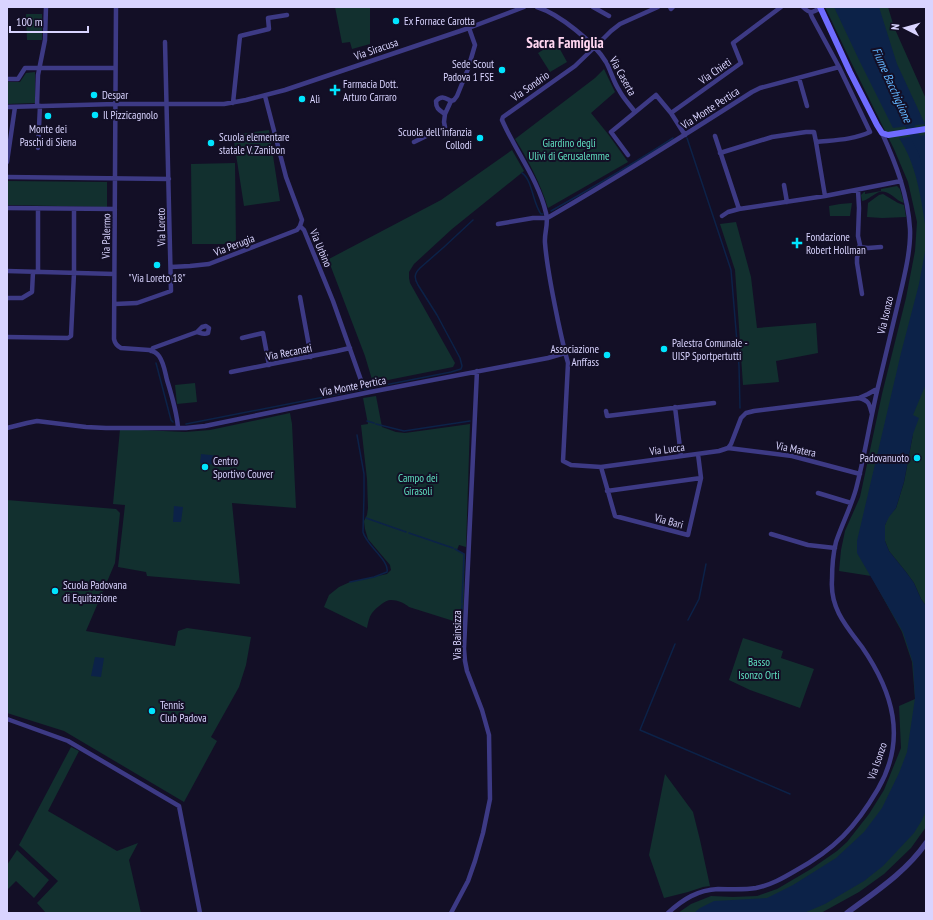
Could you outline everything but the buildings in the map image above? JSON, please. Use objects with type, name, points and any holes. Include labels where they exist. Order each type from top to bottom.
[{"type":"main road","name":"Via Isonzo","points":[[820,8],[877,125],[886,134]]},
{"type":"main road","points":[[886,134],[926,130]]},
{"type":"street","points":[[38,148],[38,75],[46,40],[46,7]]},
{"type":"street","name":"Via Palermo","points":[[116,7],[114,339],[115,343],[121,348],[151,351]]},
{"type":"street","name":"Via Siracusa","points":[[7,107],[233,103],[265,96],[291,88],[469,28],[524,7]]},
{"type":"street","name":"Via Caserta","points":[[537,7],[546,10],[574,28],[595,47],[606,61],[618,90],[635,112]]},
{"type":"street","points":[[593,7],[609,16]]},
{"type":"street","name":"Via Sondrio","points":[[547,218],[536,184],[502,120],[503,117],[575,66],[620,24],[658,7]]},
{"type":"street","points":[[670,7],[671,9],[673,7]]},
{"type":"street","name":"Via Chieti","points":[[671,113],[741,63],[733,43],[781,7]]},
{"type":"street","points":[[803,7],[808,12],[815,12],[820,8]]},
{"type":"street","points":[[810,12],[839,66],[870,132],[845,139],[816,142]]},
{"type":"street","points":[[233,103],[240,36],[269,29],[268,18],[287,15]]},
{"type":"street","points":[[414,142],[445,127],[445,114],[451,101],[457,96],[468,69],[475,45],[469,28]]},
{"type":"street","name":"Via Loreto","points":[[115,304],[137,303],[171,291],[165,42]]},
{"type":"street","name":"Via Monte Pertica","points":[[498,224],[533,218],[547,218],[593,192],[752,92],[760,88],[839,66]]},
{"type":"street","points":[[7,79],[18,79],[25,68],[115,68]]},
{"type":"street","points":[[799,78],[807,106]]},
{"type":"street","points":[[628,155],[611,132],[656,95],[671,113],[685,135]]},
{"type":"street","name":"Via Urbino","points":[[265,96],[286,177],[302,220],[300,226],[304,230],[321,271],[362,382]]},
{"type":"street","points":[[445,114],[438,110],[436,101],[443,97],[451,101]]},
{"type":"street","points":[[7,162],[15,107]]},
{"type":"street","points":[[720,153],[772,137],[814,132],[825,196]]},
{"type":"street","name":"Via Isonzo","points":[[668,913],[683,900],[699,892],[759,888],[778,881],[808,864],[833,846],[849,830],[864,811],[880,785],[889,763],[894,742],[894,722],[890,702],[871,661],[844,622],[834,604],[832,591],[835,548],[856,490],[860,474],[909,248],[910,231],[907,203],[886,134]]},
{"type":"street","points":[[714,136],[739,209]]},
{"type":"street","points":[[7,177],[169,179]]},
{"type":"street","points":[[722,216],[728,212],[739,209],[825,196],[901,181]]},
{"type":"street","points":[[784,185],[787,202]]},
{"type":"street","points":[[858,190],[860,202],[858,236],[859,247],[857,258],[862,294]]},
{"type":"street","points":[[7,208],[115,209]]},
{"type":"street","points":[[7,298],[22,298],[32,292],[35,272],[38,209]]},
{"type":"street","points":[[7,337],[68,338],[71,336],[74,273],[74,209]]},
{"type":"street","points":[[547,218],[545,244],[554,302],[565,353]]},
{"type":"street","name":"Via Perugia","points":[[171,267],[209,264],[297,230],[300,226]]},
{"type":"street","points":[[859,247],[881,247]]},
{"type":"street","points":[[7,271],[114,274]]},
{"type":"street","points":[[300,297],[311,357]]},
{"type":"street","points":[[262,327],[269,365]]},
{"type":"street","points":[[178,428],[178,420],[163,363],[159,356],[151,351],[153,348],[197,332]]},
{"type":"street","points":[[242,338],[263,333]]},
{"type":"street","name":"Via Recanati","points":[[231,372],[350,348]]},
{"type":"street","name":"Via Monte Pertica","points":[[7,428],[37,421],[106,428],[186,428],[205,426],[370,392],[548,358],[565,353]]},
{"type":"street","name":"Via Lucca","points":[[565,353],[568,362],[563,461],[571,465],[601,467],[719,451],[728,448]]},
{"type":"street","name":"Via Bainsizza","points":[[451,913],[468,881],[475,862],[490,799],[489,734],[482,710],[467,671],[464,649],[477,371]]},
{"type":"street","points":[[728,448],[741,418],[746,413],[859,398],[877,390]]},
{"type":"street","points":[[859,398],[866,400],[869,403],[873,415]]},
{"type":"street","points":[[606,411],[607,416],[714,403]]},
{"type":"street","points":[[675,407],[681,456]]},
{"type":"street","name":"Via Matera","points":[[728,448],[792,456],[860,474]]},
{"type":"street","name":"Via Bari","points":[[601,467],[615,516],[688,535],[701,478],[698,454]]},
{"type":"street","points":[[607,491],[701,478]]},
{"type":"street","points":[[818,493],[851,503]]},
{"type":"street","points":[[771,534],[808,544],[835,548]]},
{"type":"street","points":[[7,719],[68,741],[179,806],[200,913]]},
{"type":"street","points":[[847,913],[880,890],[913,859],[926,843]]},
{"type":"green space","points":[[335,7],[370,7],[370,44],[352,49],[350,42],[342,43]]},
{"type":"green space","points":[[825,7],[888,7],[894,27],[926,99],[926,606],[914,583],[889,551],[885,541],[885,525],[888,517],[896,508],[904,482],[913,434],[883,530],[882,539],[889,552],[926,614],[926,827],[911,848],[884,874],[859,892],[821,913],[678,913],[691,904],[711,896],[757,896],[777,889],[811,869],[837,851],[847,842],[869,814],[884,790],[901,748],[899,706],[915,699],[912,662],[902,632],[871,576],[839,571],[845,531],[860,497],[882,394],[906,298],[915,251],[917,222],[908,182],[894,149]]},
{"type":"green space","points":[[26,14],[42,14],[42,40],[27,40]]},
{"type":"green space","points":[[556,42],[567,62],[550,72],[538,53]]},
{"type":"green space","name":"Giardino degli Ulivi di Gerusalemme","points":[[604,69],[615,92],[591,113],[628,162],[548,208],[534,172],[515,139],[595,78]]},
{"type":"green space","points":[[35,72],[35,103],[7,104],[7,82],[20,82],[26,73]]},
{"type":"green space","points":[[269,130],[280,201],[244,206],[233,135]]},
{"type":"green space","points":[[512,150],[524,171],[452,229],[414,264],[409,272],[410,283],[455,363],[453,367],[373,383],[365,356],[327,260],[441,200]]},
{"type":"green space","points":[[235,163],[236,244],[192,244],[191,164]]},
{"type":"green space","points":[[8,181],[107,182],[107,207],[7,205]]},
{"type":"green space","points":[[897,186],[900,189],[904,203],[884,192],[877,193],[862,201],[861,195],[864,192],[865,194]]},
{"type":"green space","points":[[883,194],[904,205],[906,217],[867,217],[868,203],[879,195]]},
{"type":"green space","points":[[852,203],[850,216],[830,216],[829,206]]},
{"type":"green space","points":[[736,222],[751,277],[757,328],[816,323],[818,353],[776,361],[779,382],[743,385],[735,270],[720,224]]},
{"type":"green space","points":[[195,383],[197,402],[177,404],[175,385]]},
{"type":"green space","name":"Campo dei Girasoli","points":[[376,396],[382,427],[396,432],[405,433],[470,424],[466,547],[459,545],[457,550],[465,554],[463,624],[409,607],[398,601],[389,600],[383,603],[372,613],[369,618],[367,628],[324,607],[329,595],[339,587],[350,582],[387,574],[391,570],[390,565],[368,539],[364,521],[368,508],[367,479],[361,425],[368,424],[363,398]]},
{"type":"green space","name":"Centro Sportivo Couver","points":[[290,413],[292,424],[296,508],[232,503],[240,584],[147,576],[146,572],[118,567],[125,505],[113,504],[120,429],[185,432],[210,430]]},
{"type":"green space","points":[[7,500],[116,509],[120,513],[115,563],[86,631],[175,646],[178,631],[187,628],[251,637],[246,665],[239,687],[211,737],[217,741],[184,802],[64,731],[7,713]]},
{"type":"green space","name":"Basso Isonzo Orti","points":[[743,638],[783,651],[781,658],[814,669],[800,708],[750,690],[729,680]]},
{"type":"green space","points":[[71,747],[79,751],[48,811],[117,851],[138,843],[129,860],[141,913],[46,913],[37,903],[58,881],[19,845]]},
{"type":"green space","points":[[665,774],[693,812],[710,886],[664,898],[649,855]]},
{"type":"green space","points":[[17,850],[49,880],[34,898],[16,881],[7,890],[7,865]]},
{"type":"water","points":[[834,7],[879,7],[897,64],[925,124],[893,128]]},
{"type":"water","points":[[926,135],[926,230],[920,194],[914,171],[905,148],[899,138]]},
{"type":"water","points":[[926,246],[926,384],[913,415],[919,418],[913,434],[904,482],[896,508],[885,525],[885,541],[889,551],[914,583],[926,606],[926,811],[914,833],[883,866],[864,881],[825,904],[804,913],[694,913],[700,908],[714,901],[767,898],[793,885],[836,858],[864,832],[882,808],[899,773],[907,752],[915,698],[913,663],[903,632],[857,553],[857,541],[901,353],[919,284]]},
{"type":"water","points":[[201,454],[219,456],[218,465],[200,463]]},
{"type":"water","points":[[174,506],[183,507],[181,522],[173,522]]},
{"type":"water","points":[[95,657],[104,658],[101,677],[91,676]]},
{"type":"waterway","name":"Fiume Bacchiglione","points":[[905,116],[923,152],[926,164]]},
{"type":"waterway","points":[[551,211],[612,176],[673,138]]},
{"type":"waterway","points":[[687,138],[731,270],[739,366],[740,408]]},
{"type":"waterway","points":[[522,173],[528,181],[538,210],[541,214],[543,214]]},
{"type":"waterway","points":[[186,424],[461,369],[462,366],[460,358],[437,315],[418,285],[415,276],[420,268],[473,220]]},
{"type":"waterway","points":[[156,363],[171,420],[173,422]]},
{"type":"waterway","points":[[367,421],[374,423]]},
{"type":"waterway","points":[[376,424],[404,431],[470,421]]},
{"type":"waterway","points":[[350,582],[374,577],[387,572],[385,563],[368,542],[363,532],[364,474],[357,435]]},
{"type":"waterway","points":[[366,518],[406,532]]},
{"type":"waterway","points":[[409,533],[453,548]]},
{"type":"waterway","points":[[455,549],[464,554],[462,603]]},
{"type":"waterway","points":[[688,620],[699,599],[706,564]]},
{"type":"waterway","points":[[461,623],[462,605]]},
{"type":"waterway","points":[[675,644],[640,730],[790,794]]},
{"type":"place","name":"Ex Fornace Carotta","points":[[396,21]]},
{"type":"place","name":"Sede Scout Padova 1 FSE","points":[[502,70]]},
{"type":"place","name":"Farmacia Dott. Arturo Carraro","points":[[335,90]]},
{"type":"place","name":"Despar","points":[[94,95]]},
{"type":"place","name":"Alì","points":[[302,99]]},
{"type":"place","name":"Il Pizzicagnolo","points":[[95,115]]},
{"type":"place","name":"Monte dei Paschi di Siena","points":[[48,116]]},
{"type":"place","name":"Scuola dell'infanzia Collodi","points":[[480,138]]},
{"type":"place","name":"Scuola elementare statale V. Zanibon","points":[[211,143]]},
{"type":"place","name":"Fondazione Robert Hollman","points":[[797,243]]},
{"type":"place","name":"\"Via Loreto 18\"","points":[[157,265]]},
{"type":"place","name":"Palestra Comunale - UISP Sportpertutti","points":[[664,349]]},
{"type":"place","name":"Associazione Anffass","points":[[607,355]]},
{"type":"place","name":"Padovanuoto","points":[[917,458]]},
{"type":"place","name":"Centro Sportivo Couver","points":[[205,467]]},
{"type":"place","name":"Scuola Padovana di Equitazione","points":[[55,591]]},
{"type":"place","name":"Tennis Club Padova","points":[[152,711]]},
{"type":"district","name":"Sacra Famiglia","points":[[565,43]]}]
